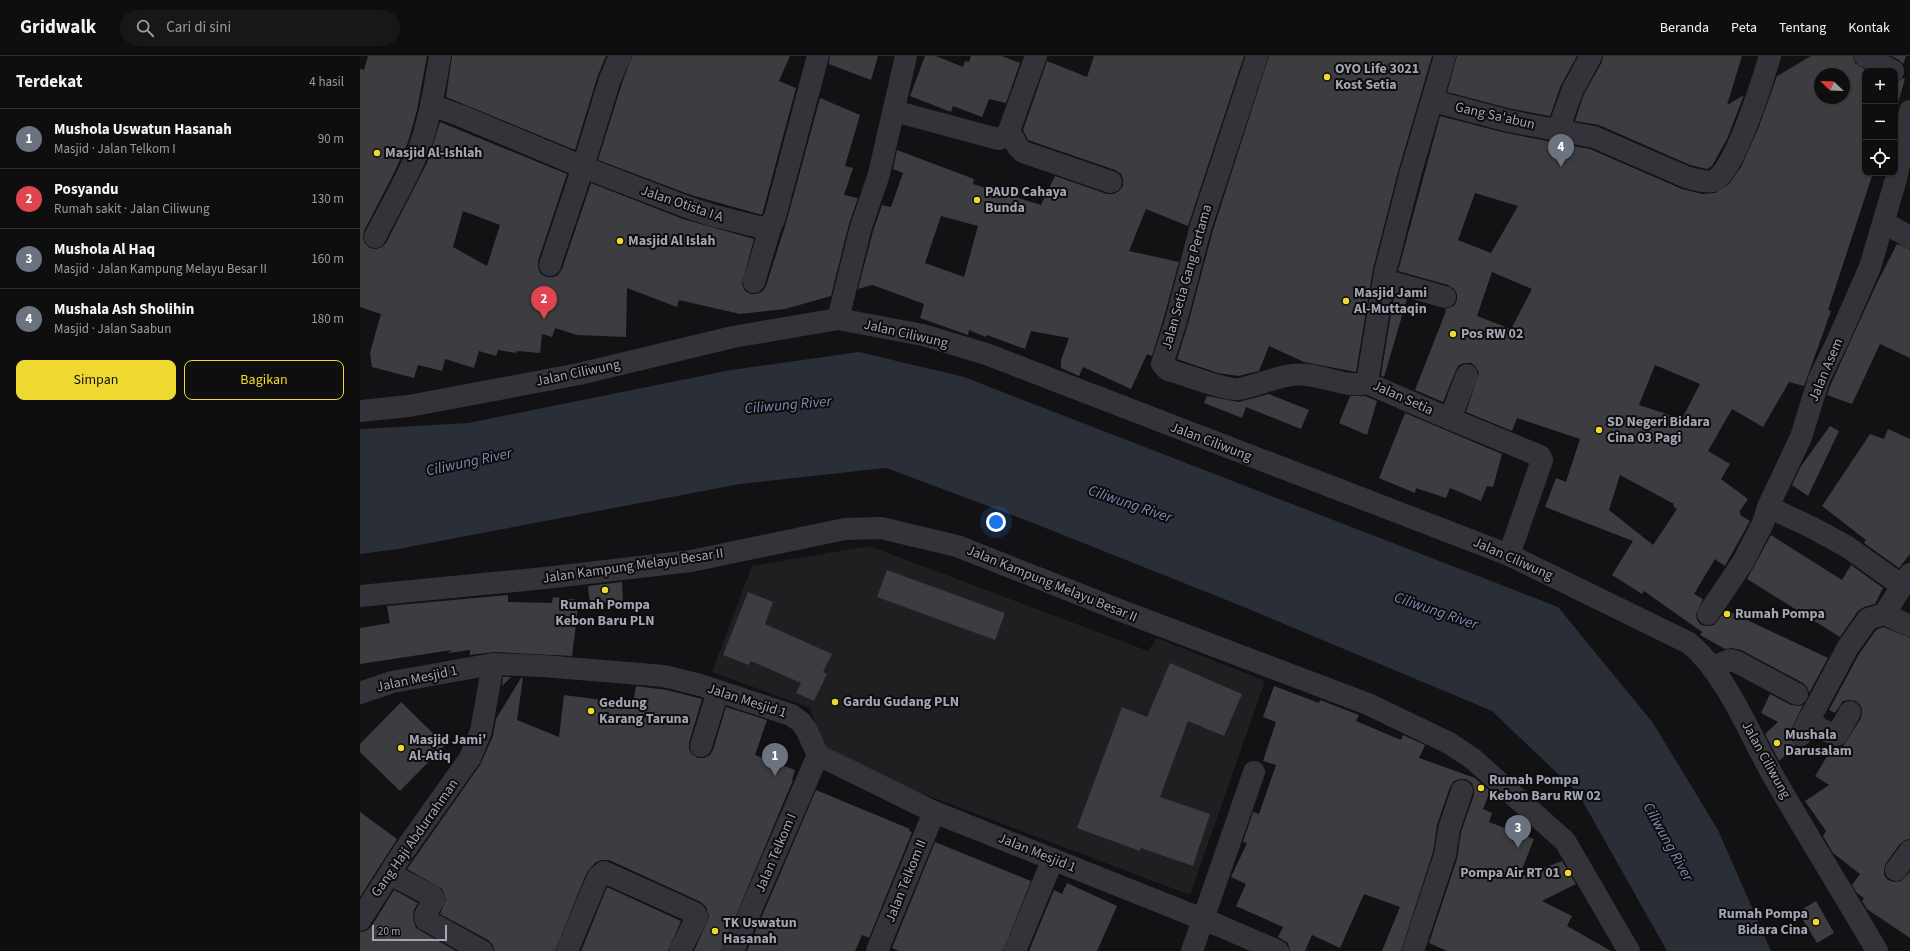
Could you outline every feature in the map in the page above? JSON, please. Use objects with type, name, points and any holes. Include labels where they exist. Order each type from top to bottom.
[{"type":"street","points":[[375,237],[420,146],[431,105],[440,56]]},
{"type":"street","points":[[550,265],[583,167],[610,79],[620,56]]},
{"type":"street","points":[[754,282],[818,56]]},
{"type":"street","points":[[838,319],[861,228],[879,174],[906,56]]},
{"type":"street","points":[[894,111],[947,124],[998,139],[1009,131],[1036,56]]},
{"type":"street","name":"Jalan Setia Gang Pertama","points":[[1257,56],[1201,226],[1176,321],[1162,364],[1168,370],[1225,388],[1238,389],[1274,378],[1306,374],[1356,386],[1367,383]]},
{"type":"street","name":"Jalan Setia","points":[[1445,56],[1410,175],[1384,280],[1367,383],[1540,456],[1542,460],[1509,555]]},
{"type":"street","points":[[1558,130],[1573,89],[1591,56]]},
{"type":"street","name":"Gang Sa'abun","points":[[1433,101],[1509,121],[1594,137],[1686,177],[1702,181],[1713,181],[1726,169],[1740,140],[1770,56]]},
{"type":"street","points":[[1865,56],[1888,68]]},
{"type":"street","points":[[1898,73],[1910,78]]},
{"type":"street","name":"Jalan Otista I A","points":[[431,105],[459,115],[583,167],[711,215],[762,229],[767,229],[772,222]]},
{"type":"street","name":"Jalan Asem","points":[[1708,614],[1743,562],[1763,523],[1768,507],[1801,437],[1819,379],[1867,274],[1883,228],[1896,179],[1910,111]]},
{"type":"street","points":[[1009,131],[1018,147],[1023,152],[1111,182]]},
{"type":"street","points":[[1883,228],[1890,226],[1910,237]]},
{"type":"street","points":[[1384,280],[1445,297]]},
{"type":"street","name":"Jalan Ciliwung","points":[[360,411],[409,406],[572,376],[733,337],[838,319],[923,335],[986,354],[1509,555],[1690,643],[1703,654],[1712,667],[1776,781],[1877,951]]},
{"type":"street","points":[[1450,419],[1467,375]]},
{"type":"street","points":[[1768,507],[1811,527],[1906,580],[1884,614],[1868,619],[1848,647],[1805,727],[1820,729],[1836,735],[1850,712]]},
{"type":"street","name":"Jalan Kampung Melayu Besar II","points":[[360,596],[545,578],[691,561],[845,529],[881,528],[957,546],[1131,615],[1368,704],[1449,743],[1473,760],[1565,841],[1629,951]]},
{"type":"street","points":[[1884,614],[1910,626]]},
{"type":"street","points":[[1712,667],[1730,660],[1735,661],[1797,694]]},
{"type":"street","name":"Jalan Mesjid 1","points":[[360,693],[392,682],[493,664],[664,676],[718,691],[791,715],[801,722],[808,731],[818,755],[934,812],[1220,926],[1278,951]]},
{"type":"street","name":"Gang Haji Abdurrahman","points":[[360,920],[460,773],[476,746],[481,731],[493,664]]},
{"type":"street","points":[[701,746],[718,691]]},
{"type":"street","name":"Jalan Telkom I","points":[[733,951],[818,755]]},
{"type":"street","points":[[1192,951],[1254,772]]},
{"type":"street","points":[[1413,951],[1445,855],[1449,829],[1462,791]]},
{"type":"street","name":"Jalan Telkom II","points":[[877,951],[934,812]]},
{"type":"street","points":[[1896,870],[1910,851]]},
{"type":"street","points":[[1015,951],[1054,859]]},
{"type":"street","points":[[567,951],[598,876],[600,874],[607,873],[695,914],[697,917],[680,951]]},
{"type":"street","points":[[390,874],[432,896],[434,899],[425,916],[426,920],[482,951]]},
{"type":"shaded area","points":[[869,546],[1148,651],[1157,638],[1265,681],[1190,895],[826,757],[810,708],[712,672],[752,566]]},
{"type":"water","name":"Ciliwung River","points":[[859,352],[964,377],[1558,607],[1653,723],[1718,830],[1771,951],[1667,951],[1578,793],[1492,711],[1239,605],[1023,519],[886,468],[740,484],[398,549],[360,554],[360,429],[468,423],[731,370]]},
{"type":"building","points":[[368,56],[427,56],[417,110],[408,142],[364,231],[363,238],[365,244],[370,248],[376,249],[382,247],[386,243],[427,163],[440,122],[567,174],[538,261],[540,273],[546,277],[558,275],[562,269],[591,183],[683,219],[754,239],[742,284],[745,291],[751,294],[757,294],[763,291],[766,286],[786,223],[820,98],[860,115],[845,166],[853,168],[844,195],[858,198],[849,224],[831,296],[785,309],[740,314],[679,300],[677,307],[627,288],[626,337],[577,335],[555,328],[552,337],[542,334],[540,353],[517,351],[516,353],[498,350],[496,356],[479,351],[474,368],[445,359],[442,371],[418,365],[414,378],[372,367],[370,353],[381,314],[360,307],[360,69],[364,70]],"holes":[[[463,211],[500,225],[487,266],[453,247]]]},
{"type":"building","points":[[452,56],[606,56],[598,75],[575,150],[446,97]]},
{"type":"building","points":[[632,56],[790,56],[779,81],[796,88],[762,215],[691,195],[598,160]]},
{"type":"building","points":[[830,56],[878,56],[871,80],[829,64]]},
{"type":"building","points":[[925,56],[936,56],[963,67],[965,61],[969,62],[971,56],[1002,56],[1020,63],[1006,103],[989,99],[982,117],[953,106],[951,112],[910,96]]},
{"type":"building","points":[[1094,56],[1244,56],[1188,226],[1146,209],[1129,251],[1179,262],[1152,356],[1147,354],[1131,389],[1083,367],[1079,376],[1061,368],[1061,360],[1069,338],[1031,331],[1025,349],[969,330],[968,335],[920,318],[924,304],[900,295],[872,285],[858,289],[873,231],[882,205],[891,207],[903,173],[893,169],[897,150],[974,179],[973,184],[1041,205],[1055,176],[1107,194],[1114,194],[1119,191],[1123,186],[1123,179],[1121,174],[1115,170],[1028,140],[1023,130],[1047,61],[1087,77]],"holes":[[[941,216],[978,226],[964,277],[925,263]]]},
{"type":"building","points":[[1269,56],[1432,56],[1398,172],[1373,269],[1356,372],[1304,362],[1269,346],[1259,371],[1238,376],[1218,373],[1177,359],[1213,230]]},
{"type":"building","points":[[1457,56],[1577,56],[1561,85],[1550,116],[1512,109],[1447,92]]},
{"type":"building","points":[[1603,56],[1742,56],[1727,105],[1744,95],[1727,139],[1712,166],[1707,169],[1690,165],[1599,125],[1575,121],[1584,94],[1602,62]]},
{"type":"building","points":[[1811,56],[1853,56],[1855,63],[1862,68],[1862,176],[1872,176],[1828,310],[1831,311],[1804,386],[1789,382],[1763,427],[1732,409],[1708,451],[1730,464],[1721,479],[1748,499],[1739,512],[1741,513],[1740,515],[1750,521],[1725,566],[1715,559],[1694,594],[1703,599],[1696,614],[1697,620],[1701,625],[1714,625],[1726,610],[1828,658],[1809,693],[1807,687],[1803,683],[1741,650],[1732,648],[1725,649],[1700,635],[1702,632],[1644,591],[1642,594],[1612,575],[1633,541],[1545,507],[1556,478],[1566,482],[1580,439],[1517,418],[1512,431],[1466,412],[1479,373],[1476,367],[1471,363],[1459,365],[1443,402],[1415,390],[1446,311],[1445,309],[1454,306],[1457,300],[1457,294],[1454,289],[1448,285],[1398,271],[1440,116],[1506,133],[1590,149],[1682,189],[1702,194],[1715,193],[1729,184],[1741,167],[1758,129],[1777,76]],"holes":[[[1475,193],[1518,206],[1491,253],[1458,240]],[[1492,272],[1532,289],[1511,329],[1477,316]],[[1655,365],[1700,384],[1682,419],[1639,405]],[[1620,475],[1674,504],[1673,506],[1677,509],[1653,545],[1609,510]]]},
{"type":"building","points":[[1891,56],[1906,56],[1903,64]]},
{"type":"building","points":[[1903,78],[1905,79],[1898,103],[1898,81]]},
{"type":"building","points":[[1897,244],[1910,249],[1910,358],[1880,344],[1852,404],[1827,395],[1877,283]]},
{"type":"building","points":[[1394,296],[1407,299],[1384,377],[1381,375]]},
{"type":"building","points":[[1269,394],[1309,410],[1301,429],[1246,407],[1242,418],[1204,403],[1207,396],[1239,402]]},
{"type":"building","points":[[1350,396],[1365,396],[1377,401],[1367,435],[1339,423]]},
{"type":"building","points":[[1405,413],[1502,454],[1493,487],[1487,486],[1481,501],[1450,488],[1446,498],[1416,488],[1415,493],[1379,478]]},
{"type":"building","points":[[1830,426],[1839,431],[1808,496],[1792,485],[1801,466]]},
{"type":"building","points":[[1888,429],[1910,439],[1910,554],[1899,568],[1864,543],[1866,540],[1822,506],[1870,434],[1884,439]]},
{"type":"building","points":[[1771,535],[1842,580],[1851,565],[1883,588],[1875,604],[1864,607],[1858,611],[1840,637],[1747,579]]},
{"type":"building","points":[[887,570],[1005,613],[995,640],[877,597]]},
{"type":"building","name":"Rumah Pompa Kebon Baru PLN","points":[[622,582],[623,601],[590,604],[588,586]]},
{"type":"building","points":[[748,592],[773,602],[765,624],[832,654],[823,672],[827,674],[814,701],[796,693],[801,683],[751,661],[749,665],[723,655]]},
{"type":"building","points":[[508,595],[508,602],[552,603],[553,597],[579,600],[572,656],[494,652],[470,655],[470,650],[448,653],[452,650],[360,664],[360,628],[390,623],[387,606]]},
{"type":"building","points":[[1883,627],[1910,638],[1910,839],[1905,840],[1900,844],[1886,863],[1884,875],[1888,880],[1894,882],[1901,881],[1910,872],[1910,938],[1867,909],[1862,901],[1864,898],[1857,893],[1852,885],[1860,874],[1833,853],[1823,836],[1826,831],[1805,801],[1829,785],[1815,776],[1833,747],[1844,745],[1861,718],[1861,706],[1856,701],[1843,701],[1835,713],[1829,710],[1859,654],[1876,630]]},
{"type":"building","points":[[1170,663],[1242,694],[1224,736],[1188,721],[1160,797],[1210,814],[1193,866],[1141,848],[1140,851],[1077,828],[1122,707],[1147,717]]},
{"type":"building","points":[[503,677],[511,677],[502,686]]},
{"type":"building","points":[[521,678],[523,678],[517,720],[559,737],[564,695],[633,704],[636,686],[667,690],[702,699],[689,743],[689,749],[692,754],[698,758],[704,758],[710,755],[713,750],[726,707],[767,720],[755,755],[795,770],[793,780],[721,951],[694,951],[709,917],[706,907],[701,902],[609,860],[596,862],[587,872],[555,951],[494,951],[493,945],[488,940],[440,914],[446,899],[442,889],[407,869],[480,765],[493,736],[496,719]]},
{"type":"building","points":[[1274,686],[1319,703],[1320,700],[1359,715],[1356,721],[1401,740],[1403,735],[1425,745],[1419,758],[1475,778],[1490,791],[1483,809],[1492,813],[1489,822],[1534,839],[1519,877],[1562,861],[1576,884],[1542,901],[1572,916],[1567,926],[1611,951],[1447,951],[1429,943],[1457,859],[1461,832],[1474,795],[1472,783],[1466,779],[1460,779],[1454,781],[1450,787],[1437,825],[1433,852],[1401,951],[1382,951],[1400,907],[1364,894],[1340,948],[1312,935],[1305,951],[1290,951],[1288,943],[1278,937],[1283,927],[1236,906],[1246,884],[1231,877],[1247,843],[1243,842],[1253,812],[1259,814],[1276,765],[1263,761],[1276,722],[1263,717]]},
{"type":"building","points":[[1770,694],[1791,705],[1803,705],[1788,736],[1796,746],[1779,761],[1765,734],[1778,722],[1761,713]]},
{"type":"building","name":"Masjid Jami' Al-Atiq","points":[[401,702],[445,745],[400,791],[360,752],[360,744]]},
{"type":"building","points":[[816,790],[910,829],[909,831],[912,832],[869,938],[862,935],[855,951],[747,951]]},
{"type":"building","points":[[360,812],[397,839],[360,897]]},
{"type":"building","points":[[935,842],[1031,881],[1003,951],[899,951],[892,948]]},
{"type":"building","points":[[1067,883],[1117,906],[1097,951],[1029,951],[1054,890],[1062,894]]},
{"type":"building","points":[[607,887],[681,921],[668,951],[581,951]]},
{"type":"building","points":[[394,890],[418,903],[414,910],[413,918],[416,928],[456,951],[360,951],[360,932],[366,931],[371,927]]},
{"type":"building","name":"Rumah Pompa Bidara Cina","points":[[1816,901],[1834,933],[1817,943],[1798,912]]},
{"type":"place","name":"OYO Life 3021 Kost Setia","points":[[1327,77]]},
{"type":"place","name":"Masjid Al-Ishlah","points":[[377,153]]},
{"type":"place","name":"Mushala Ash Sholihin","points":[[1561,167]]},
{"type":"place","name":"PAUD Cahaya Bunda","points":[[977,200]]},
{"type":"place","name":"Masjid Al Islah","points":[[620,241]]},
{"type":"place","name":"Masjid Jami Al-Muttaqin","points":[[1346,301]]},
{"type":"place","name":"Posyandu","points":[[544,319]]},
{"type":"place","name":"Pos RW 02","points":[[1453,334]]},
{"type":"place","name":"SD Negeri Bidara Cina 03 Pagi","points":[[1599,430]]},
{"type":"place","name":"Rumah Pompa Kebon Baru PLN","points":[[605,590]]},
{"type":"place","name":"Rumah Pompa","points":[[1727,614]]},
{"type":"place","name":"Gardu Gudang PLN","points":[[835,702]]},
{"type":"place","name":"Gedung Karang Taruna","points":[[591,711]]},
{"type":"place","name":"Mushala Darusalam","points":[[1777,743]]},
{"type":"place","name":"Masjid Jami' Al-Atiq","points":[[401,748]]},
{"type":"place","name":"Mushola Uswatun Hasanah","points":[[775,776]]},
{"type":"place","name":"Rumah Pompa Kebon Baru RW 02","points":[[1481,788]]},
{"type":"place","name":"Mushola Al Haq","points":[[1518,848]]},
{"type":"place","name":"Pompa Air RT 01","points":[[1568,873]]},
{"type":"place","name":"Rumah Pompa Bidara Cina","points":[[1816,922]]},
{"type":"place","name":"TK Uswatun Hasanah","points":[[715,931]]}]
